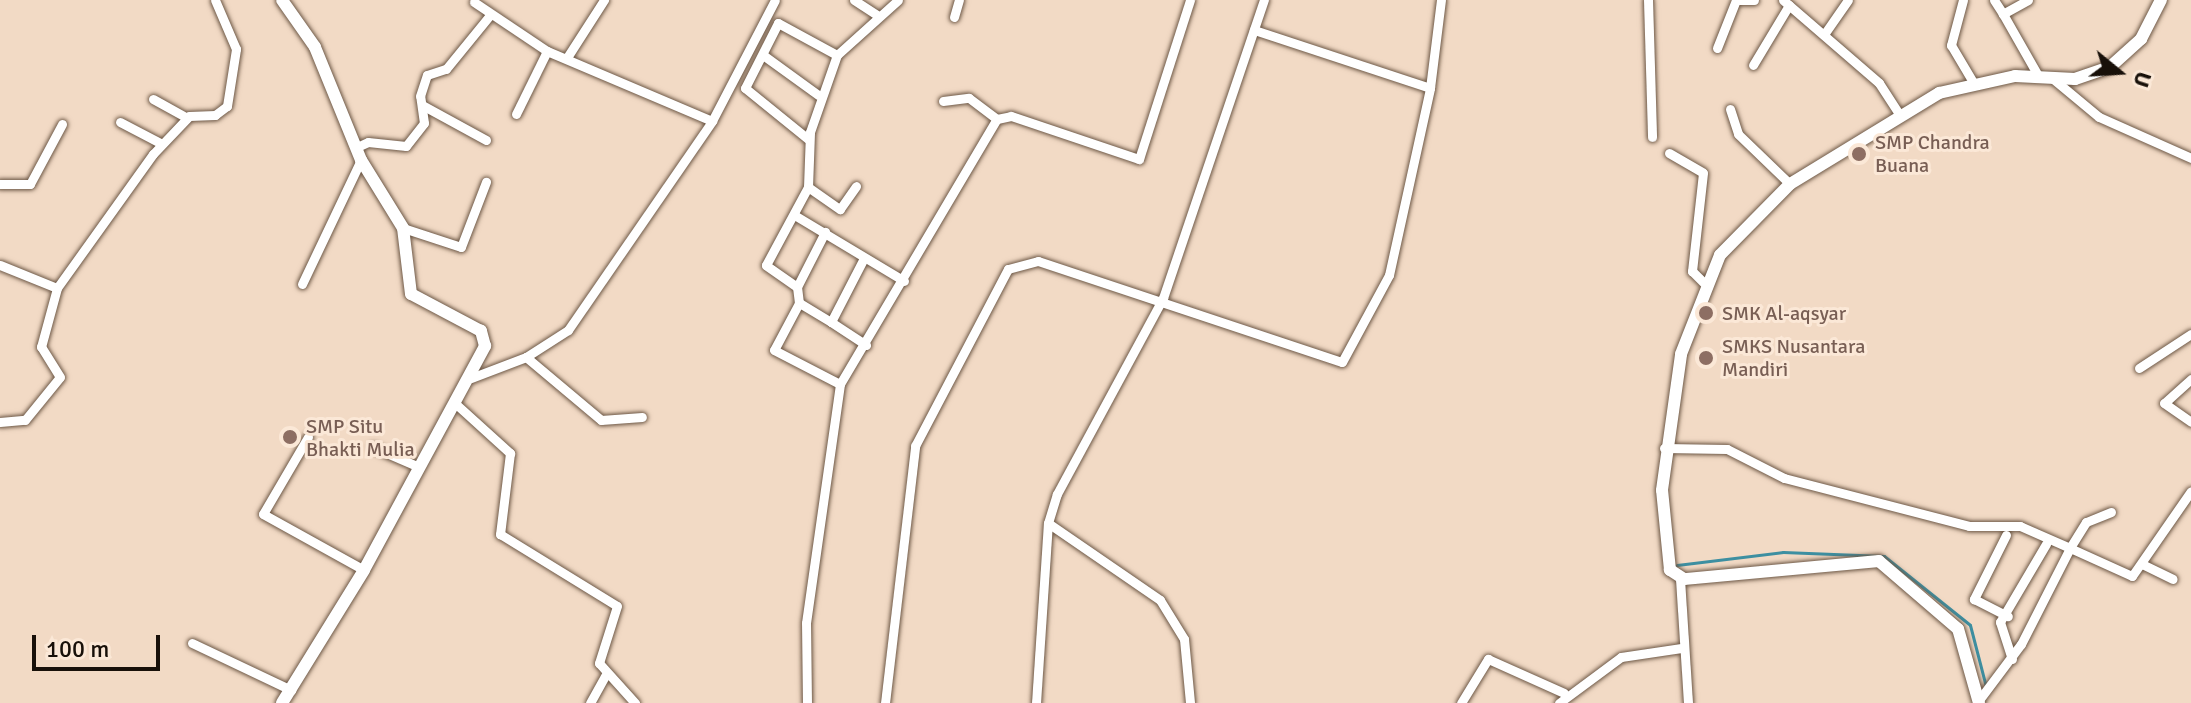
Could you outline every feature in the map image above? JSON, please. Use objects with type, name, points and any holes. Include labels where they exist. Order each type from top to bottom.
[{"type":"street","points":[[0,422],[33,414],[60,377],[41,347],[53,289],[162,144],[187,118],[222,111],[233,88],[236,49],[215,0]]},
{"type":"street","points":[[282,0],[323,64],[358,154],[403,228],[411,294],[485,338],[471,378],[457,405],[417,466],[364,570],[282,703]]},
{"type":"street","points":[[568,56],[604,0]]},
{"type":"street","points":[[471,378],[526,357],[568,330],[712,121],[775,0]]},
{"type":"street","points":[[854,0],[877,15]]},
{"type":"street","points":[[797,287],[766,265],[796,216],[808,187],[808,139],[818,95],[837,55],[877,15],[898,0]]},
{"type":"street","points":[[954,17],[959,0]]},
{"type":"street","points":[[807,703],[806,623],[840,384],[904,281],[997,119],[1011,116],[1139,159],[1190,0]]},
{"type":"street","points":[[1036,703],[1048,523],[1075,455],[1163,298],[1264,0]]},
{"type":"street","points":[[885,703],[915,446],[1008,269],[1038,261],[1163,298],[1342,362],[1389,275],[1430,88],[1441,0]]},
{"type":"street","points":[[1648,0],[1652,137]]},
{"type":"street","points":[[1717,48],[1738,0],[1754,0]]},
{"type":"street","points":[[1825,33],[1848,0]]},
{"type":"street","points":[[1963,0],[1951,45],[1973,82]]},
{"type":"street","points":[[1994,0],[2046,78],[2099,117],[2191,158]]},
{"type":"street","points":[[2003,14],[2028,0]]},
{"type":"street","points":[[1688,703],[1681,648],[1680,579],[1668,565],[1662,518],[1664,448],[1704,283],[1736,231],[1790,184],[1898,112],[1973,82],[2046,78],[2110,67],[2141,39],[2161,0]]},
{"type":"street","points":[[474,2],[547,51],[568,56],[712,121]]},
{"type":"street","points":[[1753,65],[1786,2],[1825,33],[1884,89],[1898,112]]},
{"type":"street","points":[[302,284],[358,154],[368,142],[406,146],[424,123],[422,105],[428,73],[446,69],[490,15]]},
{"type":"street","points":[[808,139],[746,91],[778,23],[837,55]]},
{"type":"street","points":[[1254,30],[1430,88]]},
{"type":"street","points":[[516,114],[547,51]]},
{"type":"street","points":[[763,55],[818,95]]},
{"type":"street","points":[[943,101],[969,98],[997,119]]},
{"type":"street","points":[[153,99],[187,118]]},
{"type":"street","points":[[422,105],[486,140]]},
{"type":"street","points":[[1730,109],[1738,134],[1790,184]]},
{"type":"street","points":[[120,122],[162,144]]},
{"type":"street","points":[[0,184],[30,184],[62,124]]},
{"type":"street","points":[[1669,153],[1703,173],[1692,271],[1704,283]]},
{"type":"street","points":[[403,228],[461,247],[486,182]]},
{"type":"street","points":[[808,187],[840,209],[856,186]]},
{"type":"street","points":[[796,216],[904,281]]},
{"type":"street","points":[[825,232],[797,287],[799,303],[774,350],[840,384]]},
{"type":"street","points":[[831,322],[864,258]]},
{"type":"street","points":[[0,265],[38,285],[53,289]]},
{"type":"street","points":[[799,303],[866,345]]},
{"type":"street","points":[[2139,368],[2191,334]]},
{"type":"street","points":[[526,357],[601,420],[642,417]]},
{"type":"street","points":[[2191,379],[2164,403],[2191,422]]},
{"type":"street","points":[[457,405],[510,453],[500,534],[617,606],[598,653],[606,674],[635,703]]},
{"type":"street","points":[[308,437],[263,514],[364,570]]},
{"type":"street","points":[[373,447],[417,466]]},
{"type":"street","points":[[1664,448],[1727,449],[1784,478],[1969,526],[2020,526],[2127,576],[2142,564],[2191,491]]},
{"type":"street","points":[[2180,507],[2191,511]]},
{"type":"street","points":[[1680,579],[1879,561],[1958,629],[1979,701],[1994,687],[2012,659],[2086,522],[2111,512]]},
{"type":"street","points":[[1048,523],[1160,600],[1184,639],[1190,703]]},
{"type":"street","points":[[2006,535],[1974,599],[2008,616]]},
{"type":"street","points":[[2012,659],[2000,622],[2008,616],[2046,544]]},
{"type":"street","points":[[2142,564],[2173,579]]},
{"type":"street","points":[[192,643],[291,690]]},
{"type":"street","points":[[1559,703],[1564,693],[1621,657],[1681,648]]},
{"type":"street","points":[[1461,703],[1488,659],[1564,693]]},
{"type":"street","points":[[590,703],[606,674]]},
{"type":"waterway","points":[[1677,565],[1783,552],[1884,556],[1970,625],[1986,687]]},
{"type":"place","name":"SMP Chandra Buana","points":[[1859,154]]},
{"type":"place","name":"SMK Al-aqsyar","points":[[1706,313]]},
{"type":"place","name":"SMKS Nusantara Mandiri","points":[[1706,358]]},
{"type":"place","name":"SMP Situ Bhakti Mulia","points":[[290,437]]}]
